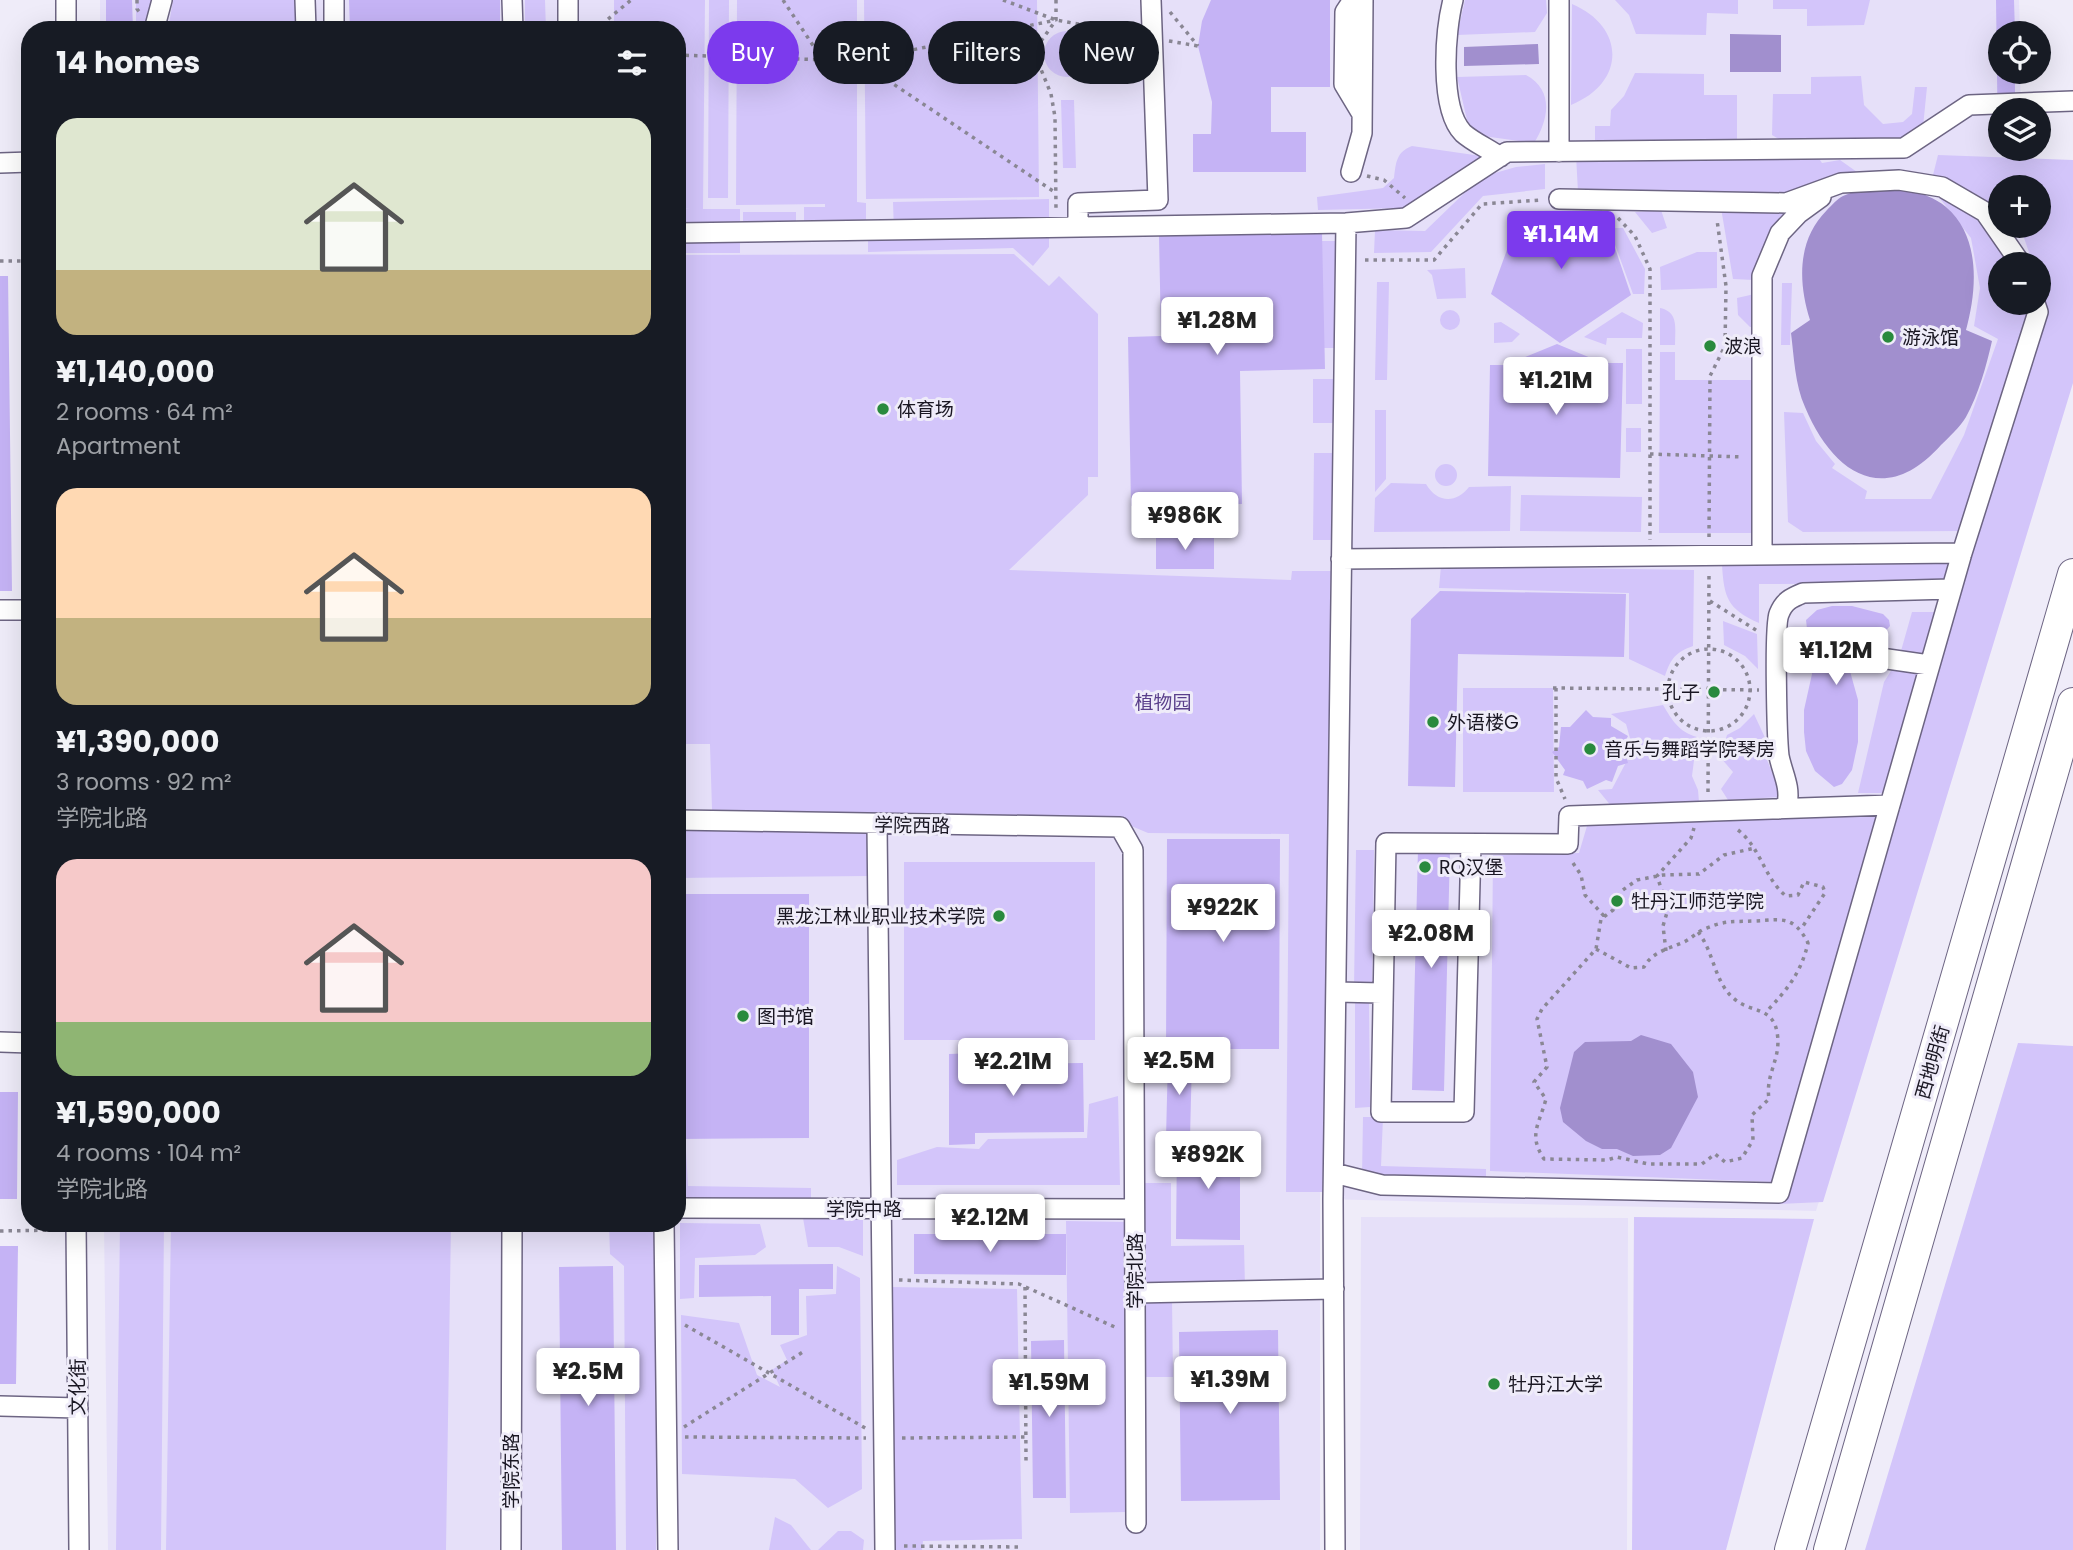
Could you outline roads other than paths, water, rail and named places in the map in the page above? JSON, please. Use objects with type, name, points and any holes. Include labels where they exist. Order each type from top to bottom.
[{"type":"highway","name":"西地明街","points":[[1790,1550],[2073,574]]},
{"type":"highway","name":"西地明街","points":[[1829,1550],[2073,703]]},
{"type":"street","points":[[66,0],[66,21]]},
{"type":"street","points":[[156,21],[162,0]]},
{"type":"street","points":[[334,0],[334,21]]},
{"type":"street","points":[[512,0],[513,21]]},
{"type":"street","points":[[568,0],[568,21]]},
{"type":"street","points":[[1353,0],[1345,12],[1344,84],[1362,115]]},
{"type":"street","points":[[1351,172],[1362,132],[1363,0]]},
{"type":"street","points":[[1453,0],[1446,26],[1446,82],[1454,113],[1462,132],[1500,157]]},
{"type":"street","points":[[1559,0],[1559,152]]},
{"type":"street","points":[[1077,227],[1078,203],[1158,200],[1159,5]]},
{"type":"street","points":[[686,233],[1346,223],[1406,218],[1507,152],[1904,148],[1969,105],[2073,102]]},
{"type":"street","points":[[0,163],[21,162]]},
{"type":"street","points":[[1559,198],[1786,203],[1841,183],[1899,180],[1942,187],[1985,212],[2013,252]]},
{"type":"street","points":[[1762,555],[1762,276],[1780,233],[1799,213],[1841,183]]},
{"type":"street","points":[[1335,1550],[1334,1173],[1346,223]]},
{"type":"street","points":[[1334,1173],[1382,1185],[1779,1194],[1951,589],[2037,315]]},
{"type":"street","points":[[1342,559],[1962,553]]},
{"type":"street","points":[[1780,808],[1787,804],[1789,795],[1779,755],[1777,640],[1778,616],[1787,600],[1802,593],[1951,589]]},
{"type":"street","points":[[0,610],[21,610]]},
{"type":"street","points":[[1853,654],[1929,665]]},
{"type":"street","points":[[1471,844],[1464,1112],[1381,1112],[1386,843],[1568,844],[1569,816],[1889,806]]},
{"type":"street","name":"学院西路","points":[[686,820],[1120,827],[1133,850]]},
{"type":"street","points":[[877,825],[885,1548]]},
{"type":"street","name":"学院北路","points":[[1133,850],[1136,1523]]},
{"type":"street","points":[[1336,992],[1382,993]]},
{"type":"street","points":[[0,1042],[21,1043]]},
{"type":"street","name":"学院中路","points":[[686,1208],[1134,1209]]},
{"type":"street","name":"文化街","points":[[76,1232],[79,1550]]},
{"type":"street","name":"学院东路","points":[[511,1550],[512,1232]]},
{"type":"street","points":[[664,1232],[668,1550]]},
{"type":"street","points":[[1135,1293],[1334,1289]]},
{"type":"street","points":[[0,1406],[78,1408]]},
{"type":"place","name":"游泳馆","points":[[1888,337]]},
{"type":"place","name":"波浪","points":[[1710,346]]},
{"type":"place","name":"体育场","points":[[883,409]]},
{"type":"place","name":"孔子","points":[[1714,692]]},
{"type":"place","name":"外语楼G","points":[[1433,722]]},
{"type":"place","name":"音乐与舞蹈学院琴房","points":[[1590,749]]},
{"type":"place","name":"RQ汉堡","points":[[1425,867]]},
{"type":"place","name":"牡丹江师范学院","points":[[1617,901]]},
{"type":"place","name":"黑龙江林业职业技术学院","points":[[999,916]]},
{"type":"place","name":"图书馆","points":[[743,1016]]},
{"type":"place","name":"牡丹江大学","points":[[1494,1384]]},
{"type":"park label","name":"植物园","points":[[1163,702]]}]
